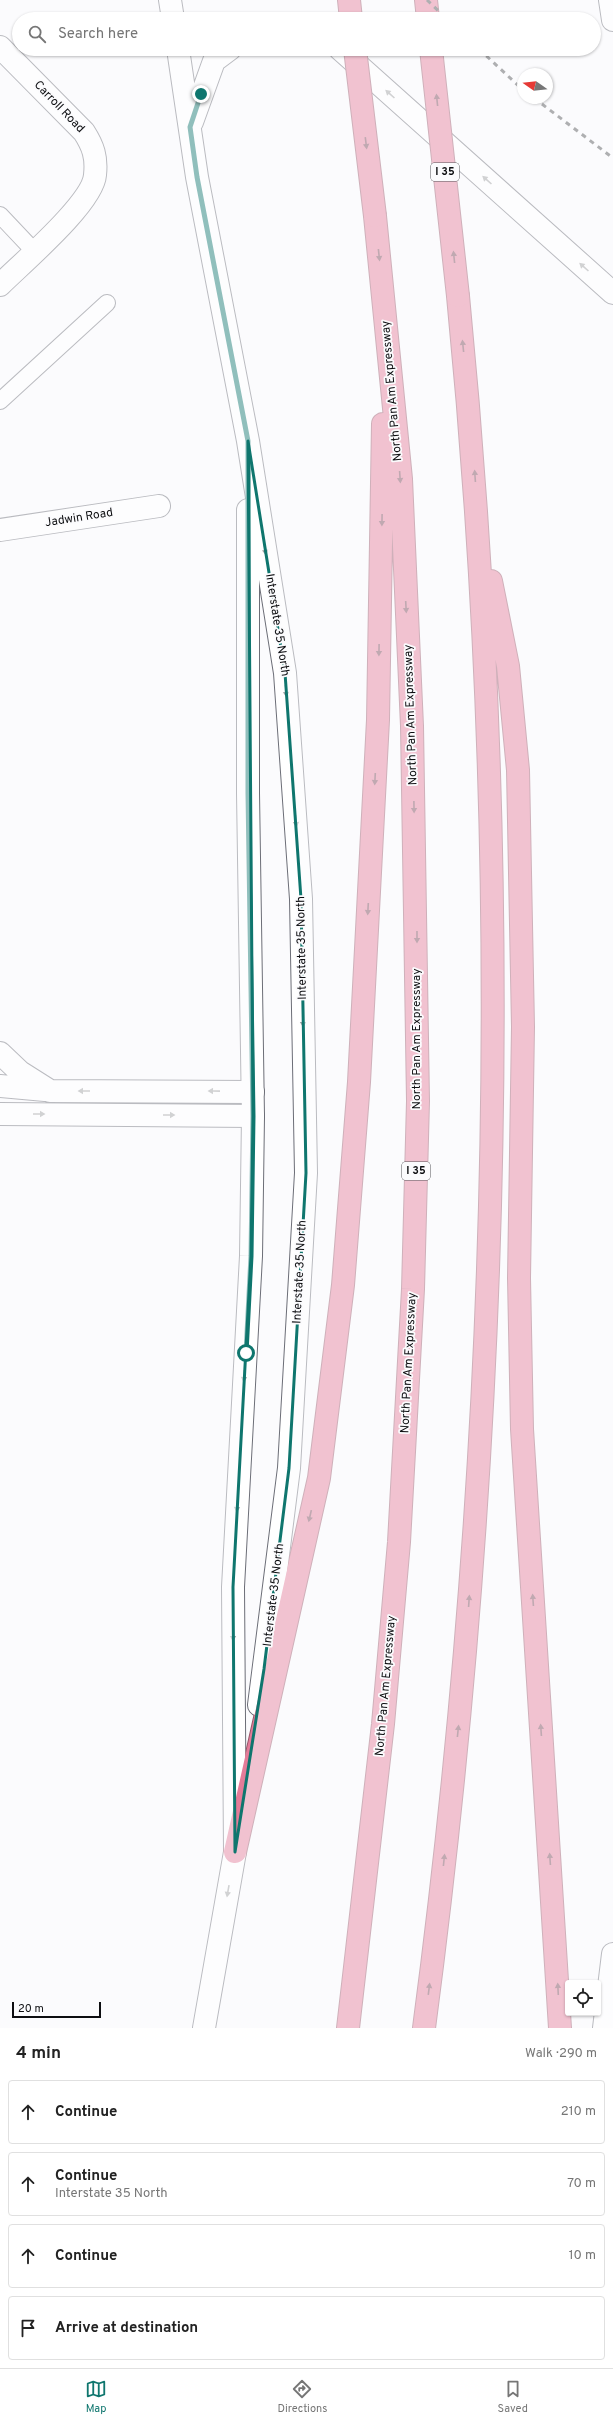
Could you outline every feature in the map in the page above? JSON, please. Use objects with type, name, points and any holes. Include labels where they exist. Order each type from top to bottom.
[{"type":"highway","points":[[349,0],[351,12]]},
{"type":"highway","points":[[426,0],[427,12]]},
{"type":"highway","name":"North Pan Am Expressway","points":[[348,2028],[382,1732],[398,1550],[413,1289],[417,1125],[417,928],[412,718],[401,479],[375,216],[356,56]]},
{"type":"highway","name":"I 35","points":[[424,2028],[461,1703],[480,1446],[489,1283],[492,1029],[491,846],[478,515],[458,296],[432,56]]},
{"type":"highway","points":[[235,1852],[319,1478],[343,1285],[359,1082],[378,720],[385,313]]},
{"type":"highway","points":[[478,515],[508,666],[518,770],[523,1027],[519,1278],[522,1429],[560,2028]]},
{"type":"main road","points":[[170,0],[172,12]]},
{"type":"main road","points":[[610,0],[613,20]]},
{"type":"main road","name":"Carroll Road","points":[[0,47],[84,132],[94,148],[95,176],[82,203],[0,285]]},
{"type":"main road","name":"Interstate 35 North","points":[[179,56],[197,177],[248,441],[285,673],[301,899],[306,1173],[289,1468],[264,1669],[235,1852]]},
{"type":"main road","points":[[190,127],[214,62],[221,56]]},
{"type":"main road","points":[[348,56],[613,293]]},
{"type":"main road","points":[[204,2028],[235,1852],[233,1588],[251,1256],[253,1116],[248,785],[248,441]]},
{"type":"main road","name":"Jadwin Road","points":[[0,530],[159,506]]},
{"type":"main road","points":[[0,1053],[20,1072],[50,1091]]},
{"type":"main road","points":[[0,1086],[50,1091],[253,1092]]},
{"type":"main road","points":[[0,1114],[253,1116]]},
{"type":"main road","points":[[604,2028],[613,1954]]},
{"type":"lane","points":[[0,216],[34,251]]},
{"type":"lane","points":[[0,401],[107,303]]},
{"type":"highlighted area","points":[[248,441],[285,673],[301,899],[306,1173],[289,1468],[264,1669],[235,1852],[233,1587],[251,1256],[253,1116]]},
{"type":"railway","points":[[427,0],[440,12]]},
{"type":"railway","points":[[487,56],[517,84]]},
{"type":"railway","points":[[542,104],[613,158]]},
{"type":"route","points":[[201,94],[190,127],[197,177],[248,441],[248,793],[253,1116],[251,1256],[246,1353]]}]
